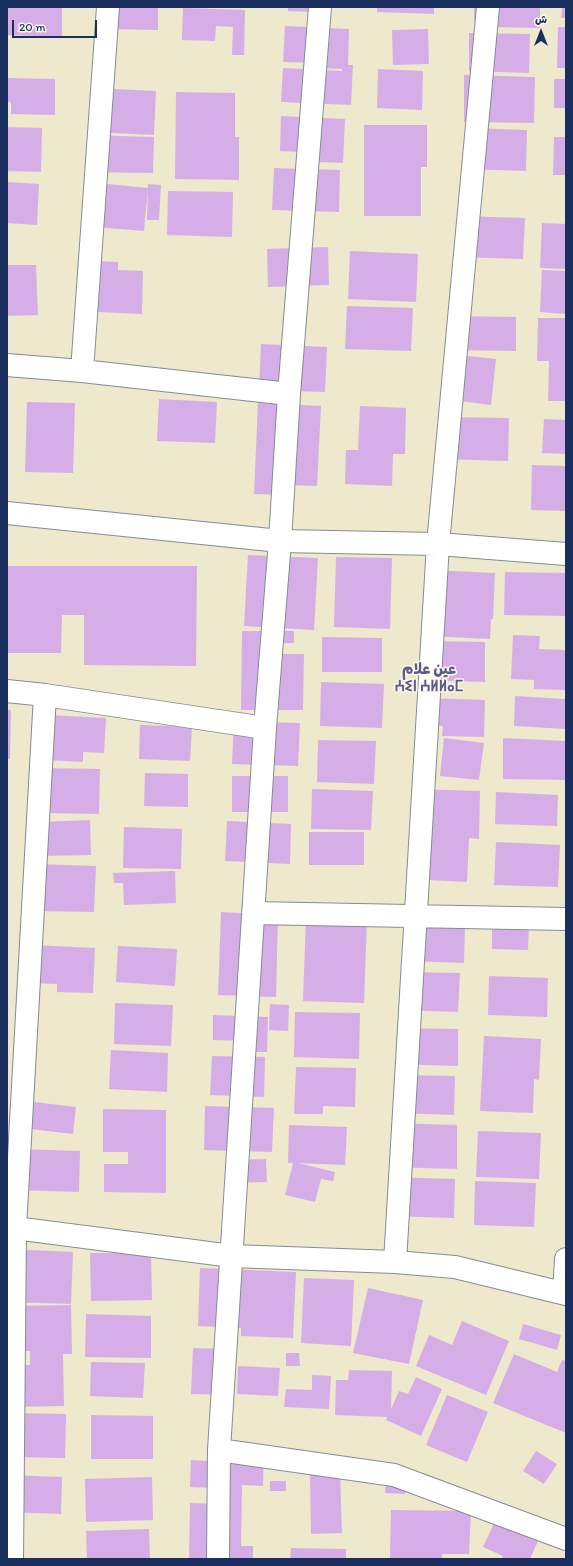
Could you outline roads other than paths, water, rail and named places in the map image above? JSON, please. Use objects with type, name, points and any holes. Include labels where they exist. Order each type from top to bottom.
[{"type":"street","points":[[82,371],[108,7]]},
{"type":"street","points":[[218,1559],[220,1450],[265,728],[280,540],[289,394],[320,7]]},
{"type":"street","points":[[394,1262],[438,544],[488,7]]},
{"type":"street","points":[[7,366],[82,371],[289,394]]},
{"type":"street","points":[[7,513],[280,540],[438,544],[566,554]]},
{"type":"street","points":[[7,691],[45,695],[265,728]]},
{"type":"street","points":[[12,1559],[11,1228],[45,695]]},
{"type":"street","points":[[254,913],[566,919]]},
{"type":"street","points":[[11,1228],[232,1256],[394,1262],[455,1267],[565,1293],[566,1260]]},
{"type":"street","points":[[220,1450],[394,1475],[566,1539]]},
{"type":"district","name":"عين علام ⵄⵉⵏ ⵄⵍⵍⴰⵎ","points":[[429,678]]}]
